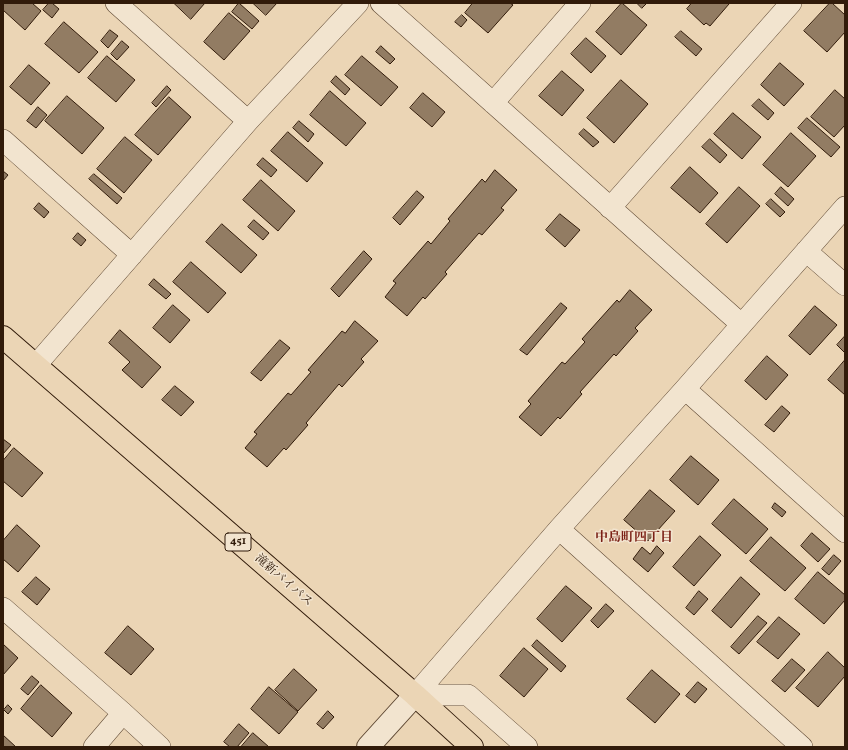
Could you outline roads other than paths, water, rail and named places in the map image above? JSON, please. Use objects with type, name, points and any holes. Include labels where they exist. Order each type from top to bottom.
[{"type":"highway","name":"滝新バイパス","points":[[3,337],[472,747]]},
{"type":"street","points":[[116,3],[248,121]]},
{"type":"street","points":[[36,365],[248,121],[358,3]]},
{"type":"street","points":[[381,3],[741,324]]},
{"type":"street","points":[[493,103],[580,3]]},
{"type":"street","points":[[610,208],[791,3]]},
{"type":"street","points":[[3,140],[132,255]]},
{"type":"street","points":[[368,747],[559,529],[685,390],[741,324],[845,207]]},
{"type":"street","points":[[806,251],[845,284]]},
{"type":"street","points":[[685,390],[845,532]]},
{"type":"street","points":[[559,529],[802,747]]},
{"type":"street","points":[[3,608],[160,747]]},
{"type":"street","points":[[414,695],[468,695],[527,747]]},
{"type":"street","points":[[94,747],[123,713]]},
{"type":"district","name":"中島町四丁目","points":[[634,539]]}]
